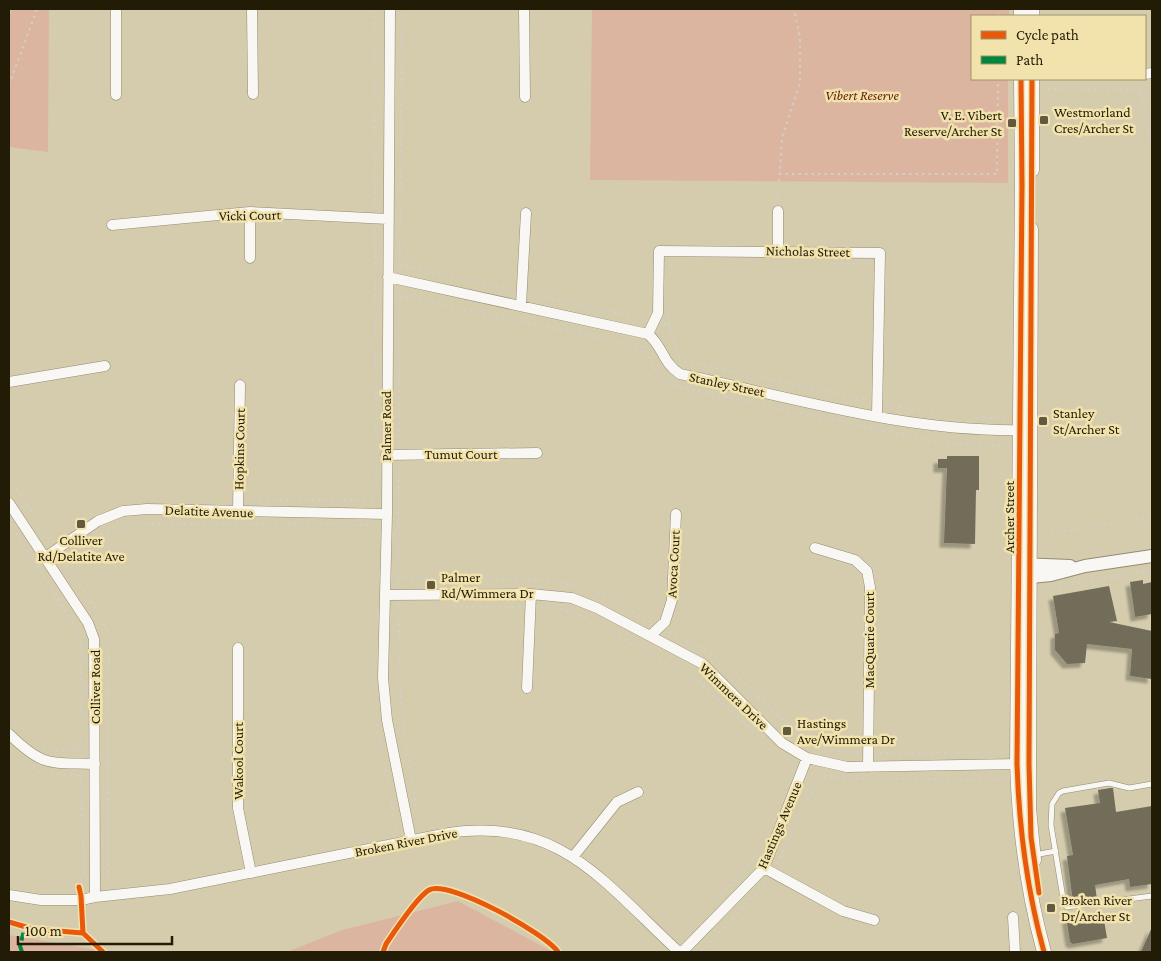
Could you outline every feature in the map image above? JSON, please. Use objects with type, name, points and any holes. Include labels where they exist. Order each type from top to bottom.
[{"type":"main road","name":"Archer Street","points":[[1021,80],[1027,149]]},
{"type":"main road","name":"Archer Street","points":[[1032,80],[1027,149],[1023,764],[1026,838],[1031,854],[1036,925],[1044,952]]},
{"type":"street","points":[[116,9],[116,95]]},
{"type":"street","points":[[252,9],[253,94]]},
{"type":"street","name":"Palmer Road","points":[[390,9],[387,514],[383,678],[387,720],[411,840]]},
{"type":"street","points":[[524,9],[525,97]]},
{"type":"street","points":[[778,211],[778,250]]},
{"type":"street","points":[[250,212],[250,258]]},
{"type":"street","name":"Vicki Court","points":[[112,225],[250,212],[388,219]]},
{"type":"street","points":[[521,305],[526,213]]},
{"type":"street","name":"Nicholas Street","points":[[648,334],[658,313],[659,251],[778,250],[880,253],[877,416]]},
{"type":"street","points":[[388,277],[648,334]]},
{"type":"street","name":"Stanley Street","points":[[648,334],[658,343],[668,366],[680,374],[877,416],[953,429],[1025,430]]},
{"type":"street","points":[[9,382],[105,366]]},
{"type":"street","name":"Hopkins Court","points":[[238,512],[240,386]]},
{"type":"street","name":"Tumut Court","points":[[386,455],[537,453]]},
{"type":"street","name":"Colliver Road","points":[[9,503],[88,623],[94,639],[95,897]]},
{"type":"street","name":"Delatite Avenue","points":[[44,558],[98,521],[123,511],[147,509],[387,514]]},
{"type":"street","name":"Avoca Court","points":[[650,636],[665,622],[672,600],[676,514]]},
{"type":"street","name":"MacQuarie Court","points":[[815,548],[855,560],[867,571],[870,587],[868,766]]},
{"type":"street","points":[[1025,571],[1085,566],[1152,556]]},
{"type":"street","points":[[527,688],[531,594]]},
{"type":"street","name":"Wimmera Drive","points":[[385,595],[531,594],[572,598],[597,608],[703,664],[782,743],[807,758],[847,767],[1023,764]]},
{"type":"street","name":"Wakool Court","points":[[238,648],[238,808],[251,873]]},
{"type":"street","points":[[9,734],[36,758],[54,764],[95,764]]},
{"type":"street","name":"Hastings Avenue","points":[[681,952],[764,868],[807,758]]},
{"type":"street","points":[[573,857],[617,802],[638,792]]},
{"type":"street","name":"Broken River Drive","points":[[9,895],[41,900],[81,900],[170,889],[411,840],[461,831],[496,830],[532,837],[573,857],[681,952]]},
{"type":"street","points":[[764,868],[843,911],[874,920]]},
{"type":"street","name":"Broken River Drive","points":[[41,900],[80,891],[95,897]]},
{"type":"street","points":[[1013,917],[1015,952]]},
{"type":"lane","points":[[1152,784],[1128,788],[1109,783],[1061,792],[1052,806],[1052,825],[1064,904],[1067,907],[1152,896]]},
{"type":"lane","points":[[1031,854],[1056,851]]},
{"type":"path","points":[[9,12],[13,9]]},
{"type":"path","points":[[9,85],[37,9]]},
{"type":"path","points":[[402,9],[398,595],[401,708],[419,825]]},
{"type":"path","points":[[778,211],[782,138],[800,82],[800,38],[794,9]]},
{"type":"path","points":[[779,174],[997,174],[998,80]]},
{"type":"path","points":[[1048,89],[1152,90]]},
{"type":"path","points":[[1141,90],[1152,149]]},
{"type":"path","points":[[669,272],[669,266],[681,261]]},
{"type":"path","points":[[828,264],[867,264],[871,271]]},
{"type":"path","points":[[400,265],[669,325]]},
{"type":"path","points":[[669,307],[669,325],[678,356],[683,361],[942,416]]},
{"type":"path","points":[[970,418],[1008,418]]},
{"type":"path","points":[[1045,534],[1152,517]]},
{"type":"path","points":[[63,560],[98,535],[138,524],[376,525]]},
{"type":"path","points":[[14,530],[74,625],[81,644],[80,763],[84,873],[80,891]]},
{"type":"path","points":[[1046,588],[1152,571]]},
{"type":"path","points":[[445,605],[558,608],[588,619],[695,679],[759,735]]},
{"type":"path","points":[[9,719],[22,732]]},
{"type":"path","points":[[35,744],[53,750],[80,750]]},
{"type":"path","points":[[780,754],[794,766],[819,776],[1004,780]]},
{"type":"path","points":[[716,902],[762,850]]},
{"type":"green space","points":[[9,9],[49,9],[48,152],[9,147]]},
{"type":"green space","name":"Vibert Reserve","points":[[592,9],[1009,9],[1009,15],[971,15],[971,80],[1008,80],[1008,183],[590,180]]},
{"type":"green space","points":[[458,901],[553,952],[287,952],[342,930]]},
{"type":"green space","points":[[9,935],[110,952],[9,952]]},
{"type":"building","points":[[947,456],[979,456],[979,490],[976,490],[975,544],[944,543],[947,468],[938,468],[938,459],[947,459]]},
{"type":"building","points":[[1143,580],[1143,584],[1152,582],[1152,614],[1135,617],[1130,582]]},
{"type":"building","points":[[1109,586],[1117,621],[1109,622],[1152,631],[1152,679],[1130,676],[1132,649],[1087,644],[1085,663],[1067,664],[1055,650],[1055,634],[1059,633],[1053,596]]},
{"type":"building","points":[[1113,788],[1116,812],[1152,806],[1152,884],[1130,887],[1129,879],[1095,885],[1097,899],[1073,902],[1067,856],[1073,855],[1065,808],[1100,803],[1098,790]]},
{"type":"building","points":[[1077,914],[1078,921],[1089,919],[1090,922],[1104,920],[1107,938],[1073,944],[1070,942],[1066,916]]},
{"type":"building","points":[[1152,927],[1152,952],[1141,952]]},
{"type":"marked path","points":[[22,952],[20,946],[25,927]]},
{"type":"cycle path","points":[[1021,80],[1022,185],[1017,764],[1025,859],[1044,952]]},
{"type":"cycle path","points":[[1032,80],[1029,764],[1031,837],[1039,893]]},
{"type":"cycle path","points":[[79,887],[83,933],[103,952]]},
{"type":"cycle path","points":[[383,952],[394,931],[418,900],[429,890],[440,889],[475,900],[496,910],[536,933],[558,952]]},
{"type":"cycle path","points":[[9,922],[33,929],[83,933]]},
{"type":"place","name":"Westmorland Cres/Archer St","points":[[1044,120]]},
{"type":"place","name":"V. E. Vibert Reserve/Archer St","points":[[1012,123]]},
{"type":"place","name":"Stanley St/Archer St","points":[[1043,421]]},
{"type":"place","name":"Colliver Rd/Delatite Ave","points":[[81,524]]},
{"type":"place","name":"Palmer Rd/Wimmera Dr","points":[[431,585]]},
{"type":"place","name":"Hastings Ave/Wimmera Dr","points":[[787,731]]},
{"type":"place","name":"Broken River Dr/Archer St","points":[[1051,908]]}]
